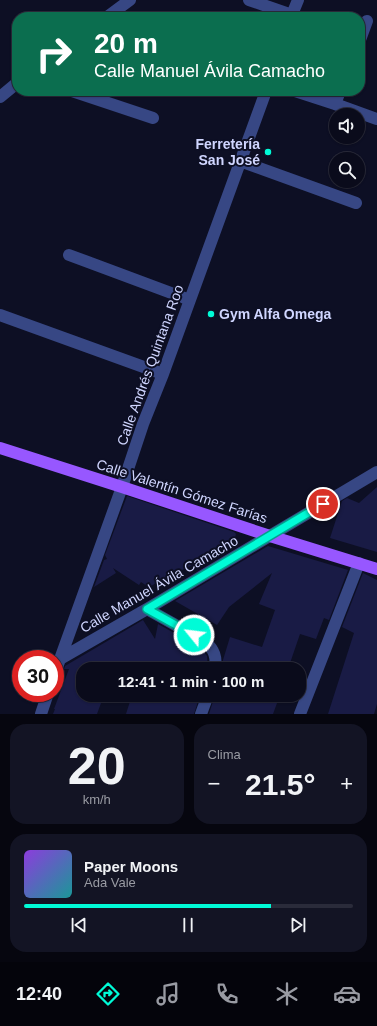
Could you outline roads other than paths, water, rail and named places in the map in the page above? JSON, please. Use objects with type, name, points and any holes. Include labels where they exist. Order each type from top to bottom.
[{"type":"main road","name":"Calle Valentín Gómez Farías","points":[[0,448],[270,536],[377,569]]},
{"type":"street","points":[[114,12],[130,0]]},
{"type":"street","points":[[249,0],[281,12]]},
{"type":"street","points":[[294,12],[298,0]]},
{"type":"street","points":[[365,26],[367,21]]},
{"type":"street","points":[[0,97],[12,87]]},
{"type":"street","points":[[87,96],[153,118]]},
{"type":"street","name":"Calle Andrés Quintana Roo","points":[[63,650],[143,424],[163,374],[264,96]]},
{"type":"street","points":[[310,96],[377,119]]},
{"type":"street","points":[[335,104],[338,96]]},
{"type":"street","points":[[240,161],[356,203]]},
{"type":"street","points":[[69,255],[190,300]]},
{"type":"street","points":[[0,315],[163,374]]},
{"type":"street","name":"Calle Manuel Ávila Camacho","points":[[64,657],[377,472]]},
{"type":"street","points":[[300,714],[359,563]]},
{"type":"street","points":[[147,609],[206,642],[215,654],[216,662]]},
{"type":"street","points":[[41,714],[45,702]]},
{"type":"street","points":[[202,714],[206,702]]},
{"type":"place","name":"Ferretería San José","points":[[268,152]]},
{"type":"place","name":"Gym Alfa Omega","points":[[211,314]]}]
